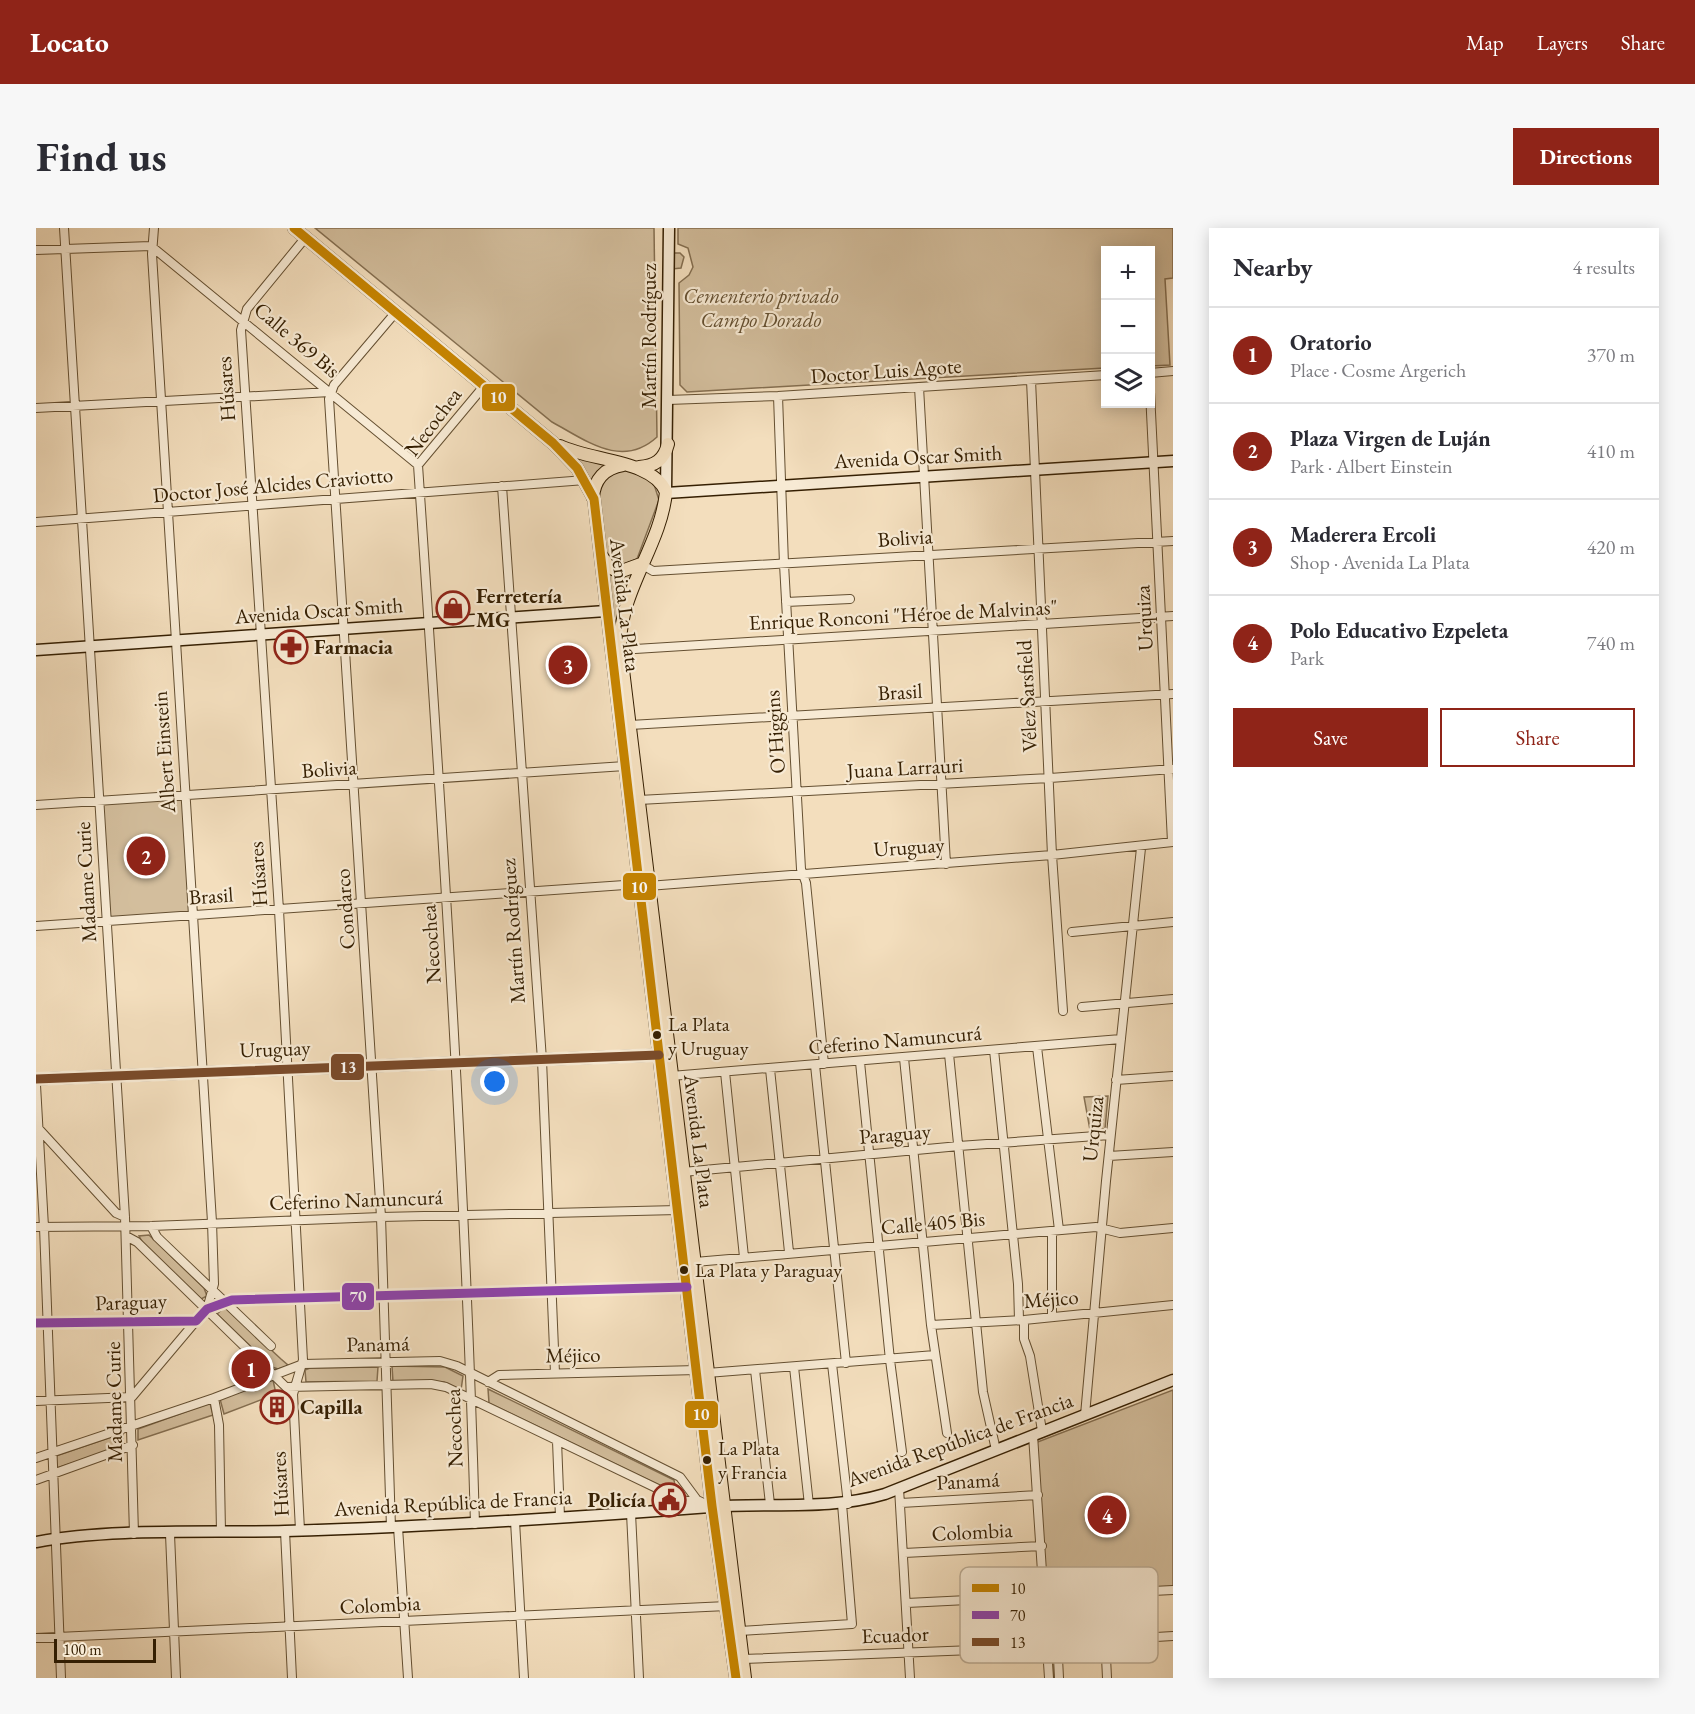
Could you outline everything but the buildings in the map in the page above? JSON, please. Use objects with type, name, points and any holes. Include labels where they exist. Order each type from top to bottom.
[{"type":"main road","name":"Avenida La Plata","points":[[294,228],[553,443],[585,480],[594,499],[624,766],[672,1076],[695,1262],[702,1372],[736,1678]]},
{"type":"main road","name":"Martín Rodríguez","points":[[666,492],[669,228]]},
{"type":"main road","name":"Avenida La Plata","points":[[553,443],[590,458],[633,466],[656,477],[666,492],[662,512],[641,564],[620,632],[639,800],[659,1055],[687,1287],[702,1372]]},
{"type":"main road","points":[[594,499],[594,487],[601,475],[614,468],[658,462],[665,454],[668,444]]},
{"type":"main road","name":"Avenida Oscar Smith","points":[[666,492],[1173,461]]},
{"type":"main road","points":[[598,546],[603,560],[615,571],[630,570],[641,564]]},
{"type":"main road","name":"Avenida Oscar Smith","points":[[36,650],[606,611]]},
{"type":"main road","name":"Uruguay","points":[[36,1079],[659,1055]]},
{"type":"main road","name":"Avenida República de Francia","points":[[36,1542],[55,1538],[134,1534],[475,1524],[718,1506],[845,1504],[899,1488],[1173,1380]]},
{"type":"main road","name":"Avenida La Plata","points":[[718,1506],[740,1631],[745,1678]]},
{"type":"street","name":"Madame Curie","points":[[64,228],[80,519],[125,1217],[133,1425],[134,1534]]},
{"type":"street","name":"Albert Einstein","points":[[154,228],[151,246],[166,512],[212,1222],[213,1290],[207,1309]]},
{"type":"street","points":[[242,319],[247,309],[306,237]]},
{"type":"street","points":[[36,250],[151,246]]},
{"type":"street","name":"Calle 369 Bis","points":[[151,246],[418,465]]},
{"type":"street","points":[[36,408],[330,392],[396,312]]},
{"type":"street","name":"Húsares","points":[[242,319],[259,635],[279,910],[300,1299],[303,1364],[292,1389],[300,1530]]},
{"type":"street","points":[[1155,373],[1173,371]]},
{"type":"street","name":"Doctor Luis Agote","points":[[668,400],[778,396],[1101,375]]},
{"type":"street","name":"Vélez Sarsfield","points":[[1031,380],[1052,855],[1063,1011]]},
{"type":"street","name":"Necochea","points":[[475,1524],[458,1063],[418,465],[484,386]]},
{"type":"street","points":[[919,387],[939,783],[946,864]]},
{"type":"street","name":"Condarco","points":[[330,392],[334,498],[355,785],[381,1217],[395,1528],[408,1678]]},
{"type":"street","name":"O'Higgins","points":[[778,396],[784,564],[797,792],[803,875],[824,1064]]},
{"type":"street","name":"Urquiza","points":[[1151,408],[1162,617],[1169,694],[1173,842]]},
{"type":"street","name":"Doctor José Alcides Craviotto","points":[[36,522],[585,480]]},
{"type":"street","name":"Martín Rodríguez","points":[[502,486],[513,617],[542,1060],[555,1373]]},
{"type":"street","name":"Bolivia","points":[[641,564],[653,571],[1173,541]]},
{"type":"street","points":[[786,602],[850,599]]},
{"type":"street","name":"Enrique Ronconi \"Héroe de Malvinas\"","points":[[635,649],[1173,616]]},
{"type":"street","name":"Brasil","points":[[630,725],[1169,694]]},
{"type":"street","name":"Bolivia","points":[[36,805],[624,766]]},
{"type":"street","name":"Juana Larrauri","points":[[639,800],[1050,778],[1171,769]]},
{"type":"street","name":"Uruguay","points":[[644,885],[946,864],[1141,848],[1173,842]]},
{"type":"street","name":"Urquiza","points":[[1085,1415],[1110,1135],[1141,848]]},
{"type":"street","name":"Brasil","points":[[36,926],[644,885]]},
{"type":"street","points":[[1072,932],[1173,922]]},
{"type":"street","points":[[1082,1007],[1173,999]]},
{"type":"street","name":"Ceferino Namuncurá","points":[[672,1076],[1121,1040]]},
{"type":"street","points":[[1037,1047],[1056,1231],[1052,1317]]},
{"type":"street","points":[[994,1050],[1021,1320],[1030,1356],[1037,1433],[1038,1495],[1043,1567]]},
{"type":"street","points":[[949,1054],[983,1392],[996,1450]]},
{"type":"street","points":[[904,1058],[931,1325],[947,1433]]},
{"type":"street","points":[[860,1062],[890,1360],[902,1452]]},
{"type":"street","points":[[815,1065],[846,1363]]},
{"type":"street","points":[[770,1069],[789,1252]]},
{"type":"street","points":[[725,1072],[744,1257]]},
{"type":"street","points":[[1116,1080],[1173,1076]]},
{"type":"street","points":[[36,1085],[40,1227],[48,1323],[61,1678]]},
{"type":"street","points":[[37,1127],[116,1213],[125,1217]]},
{"type":"street","name":"Paraguay","points":[[683,1172],[1047,1138],[1110,1135]]},
{"type":"street","points":[[1109,1156],[1173,1152]]},
{"type":"street","name":"Ceferino Namuncurá","points":[[40,1227],[125,1227],[212,1222],[678,1210]]},
{"type":"street","points":[[151,1226],[158,1237],[271,1346]]},
{"type":"street","name":"Calle 405 Bis","points":[[695,1262],[1013,1234],[1102,1229],[1120,1233],[1173,1228]]},
{"type":"street","points":[[126,1236],[137,1242],[274,1375],[292,1389]]},
{"type":"street","name":"Paraguay","points":[[36,1323],[130,1320],[196,1321],[207,1309],[224,1301],[687,1287]]},
{"type":"street","name":"Méjico","points":[[931,1325],[1021,1320],[1173,1305]]},
{"type":"street","points":[[36,1401],[132,1396],[196,1321]]},
{"type":"street","name":"Méjico","points":[[488,1382],[495,1376],[755,1370],[935,1355]]},
{"type":"street","name":"Panamá","points":[[36,1458],[214,1398],[303,1364],[440,1361],[471,1373],[680,1477],[697,1500]]},
{"type":"street","points":[[740,1631],[852,1624],[845,1504],[832,1364]]},
{"type":"street","points":[[794,1367],[809,1505]]},
{"type":"street","points":[[755,1370],[770,1504]]},
{"type":"street","name":"Panamá","points":[[292,1389],[440,1385],[676,1498],[687,1501],[697,1500],[718,1506]]},
{"type":"street","points":[[214,1398],[219,1425],[221,1532]]},
{"type":"street","points":[[557,1441],[560,1517]]},
{"type":"street","points":[[36,1480],[132,1445]]},
{"type":"street","points":[[899,1488],[910,1678]]},
{"type":"street","name":"Panamá","points":[[901,1503],[1038,1495]]},
{"type":"street","points":[[631,1514],[639,1678]]},
{"type":"street","points":[[515,1521],[524,1678]]},
{"type":"street","name":"Húsares","points":[[285,1531],[292,1678]]},
{"type":"street","points":[[171,1534],[176,1678]]},
{"type":"street","name":"Colombia","points":[[904,1553],[1042,1546]]},
{"type":"street","points":[[1158,1591],[1173,1590]]},
{"type":"street","points":[[907,1603],[960,1601]]},
{"type":"street","name":"Colombia","points":[[36,1638],[174,1634],[727,1606]]},
{"type":"street","points":[[1158,1637],[1173,1636]]},
{"type":"street","name":"Ecuador","points":[[743,1659],[960,1651]]},
{"type":"street","points":[[1048,1663],[1049,1678]]},
{"type":"street","points":[[1058,1663],[1059,1678]]},
{"type":"street","points":[[1106,1663],[1107,1678]]},
{"type":"green space","points":[[315,228],[654,228],[657,437],[631,451],[604,449],[552,422]]},
{"type":"green space","name":"Cementerio privado Campo Dorado","points":[[678,228],[1173,228],[1173,278],[1165,279],[1170,365],[1155,366],[1155,246],[1101,246],[1101,368],[687,392],[680,385],[679,283],[689,275],[693,267],[688,248],[678,244]]},
{"type":"green space","points":[[672,253],[680,253],[684,257],[681,268],[672,269]]},
{"type":"green space","points":[[571,455],[605,465],[605,466],[591,481]]},
{"type":"green space","points":[[619,470],[636,471],[653,481],[659,500],[637,559],[617,567],[604,554],[598,489],[603,479]]},
{"type":"green space","points":[[636,570],[619,618],[714,1483],[606,574]]},
{"type":"green space","points":[[186,796],[192,916],[106,922],[100,802]]},
{"type":"green space","points":[[1108,1096],[1105,1129],[1090,1130],[1084,1097]]},
{"type":"green space","points":[[149,1235],[204,1288],[207,1296],[201,1299],[144,1245],[139,1236]]},
{"type":"green space","points":[[225,1307],[289,1366],[278,1369],[272,1367],[217,1314]]},
{"type":"green space","points":[[392,1366],[445,1367],[463,1376],[461,1390],[444,1382],[393,1382]]},
{"type":"green space","points":[[378,1367],[377,1381],[306,1382],[305,1370],[310,1368]]},
{"type":"green space","points":[[273,1380],[276,1394],[224,1414],[220,1399]]},
{"type":"green space","points":[[488,1389],[674,1480],[675,1486],[667,1489],[489,1403]]},
{"type":"green space","points":[[1173,1390],[1173,1587],[1158,1588],[1158,1567],[1045,1567],[1035,1443]]},
{"type":"green space","points":[[210,1403],[213,1415],[138,1440],[138,1429]]},
{"type":"green space","points":[[123,1433],[123,1446],[57,1468],[56,1456]]},
{"type":"transit line","name":"10","points":[[294,228],[553,443],[577,468],[594,499],[712,1506],[736,1678]]},
{"type":"transit line","name":"13","points":[[36,1079],[659,1055]]},
{"type":"transit line","name":"70","points":[[36,1323],[196,1321],[207,1309],[232,1300],[687,1287]]},
{"type":"place","name":"Ferretería MG","points":[[453,608]]},
{"type":"place","name":"Farmacia","points":[[291,647]]},
{"type":"place","name":"Maderera Ercoli","points":[[568,665]]},
{"type":"place","name":"Plaza Virgen de Luján","points":[[146,856]]},
{"type":"place","name":"La Plata y Uruguay","points":[[657,1035]]},
{"type":"place","name":"La Plata y Paraguay","points":[[684,1270]]},
{"type":"place","name":"Oratorio","points":[[251,1369]]},
{"type":"place","name":"Capilla","points":[[277,1407]]},
{"type":"place","name":"La Plata y Francia","points":[[707,1460]]},
{"type":"place","name":"Policía","points":[[669,1500]]},
{"type":"place","name":"Polo Educativo Ezpeleta","points":[[1107,1515]]}]
